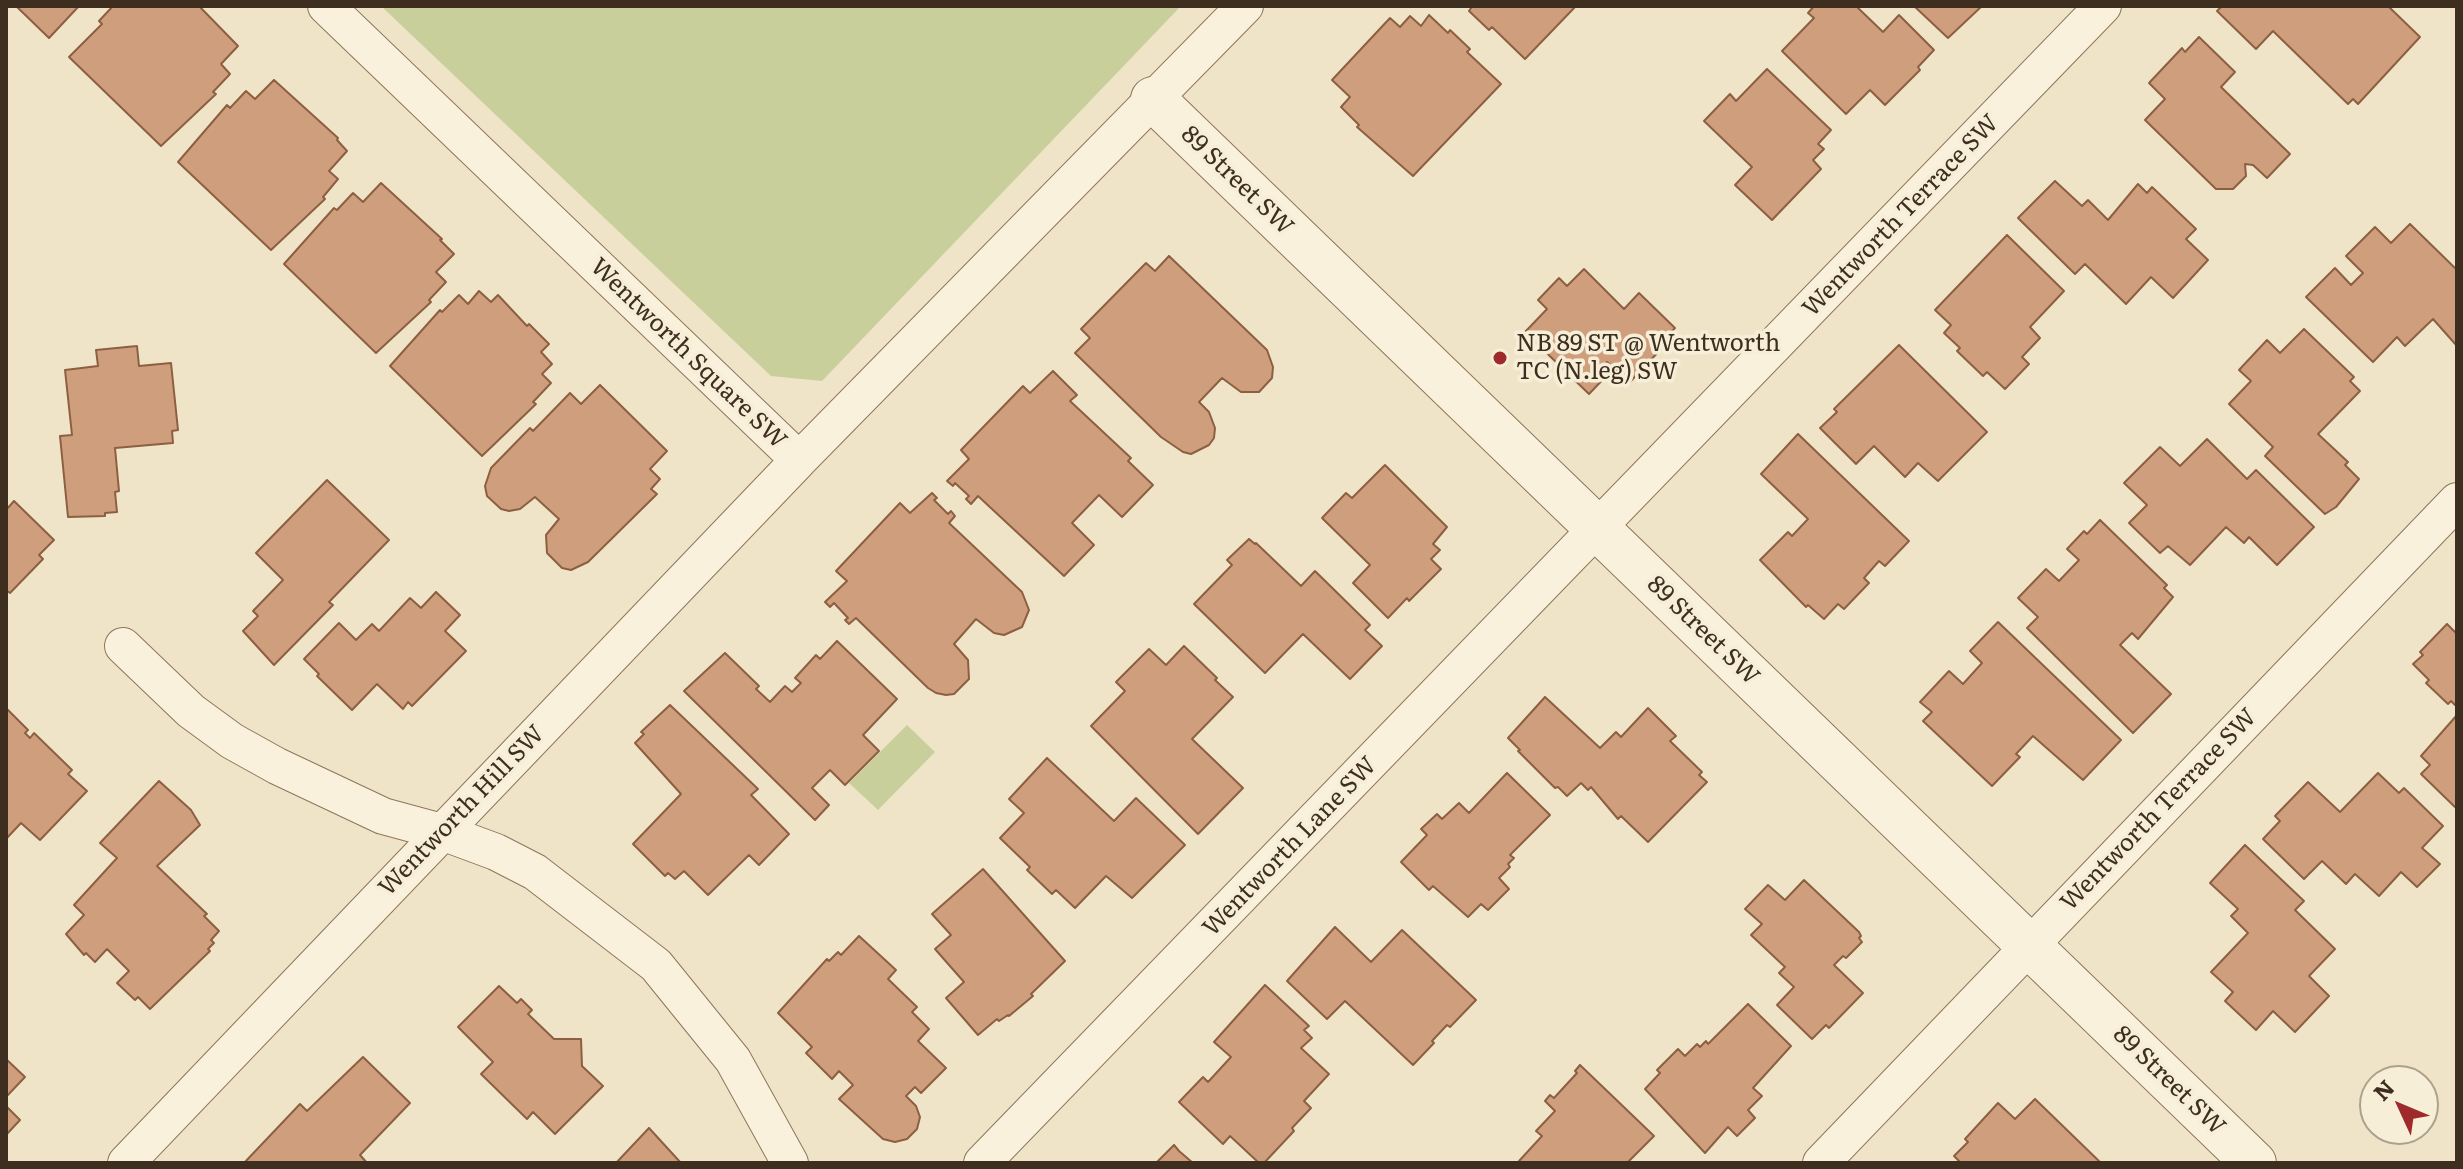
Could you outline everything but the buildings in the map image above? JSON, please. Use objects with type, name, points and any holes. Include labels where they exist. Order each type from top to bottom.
[{"type":"street","name":"Wentworth Square SW","points":[[326,6],[799,460],[1245,6]]},
{"type":"street","name":"Wentworth Terrace SW","points":[[1598,530],[2103,6]]},
{"type":"street","name":"89 Street SW","points":[[1153,99],[2254,1163]]},
{"type":"street","name":"Wentworth Hill SW","points":[[126,1163],[799,460]]},
{"type":"street","name":"Wentworth Terrace SW","points":[[1821,1163],[2457,501]]},
{"type":"street","name":"Wentworth Lane SW","points":[[982,1163],[1598,530]]},
{"type":"street","points":[[123,646],[191,711],[232,741],[383,816],[442,832],[496,852],[535,872],[656,965],[733,1060],[790,1163]]},
{"type":"green space","points":[[381,6],[1181,6],[822,381],[771,376]]},
{"type":"green space","points":[[907,725],[935,752],[878,810],[849,783]]},
{"type":"place","name":"NB 89 ST @ Wentworth TC (N.leg) SW","points":[[1500,358]]}]
